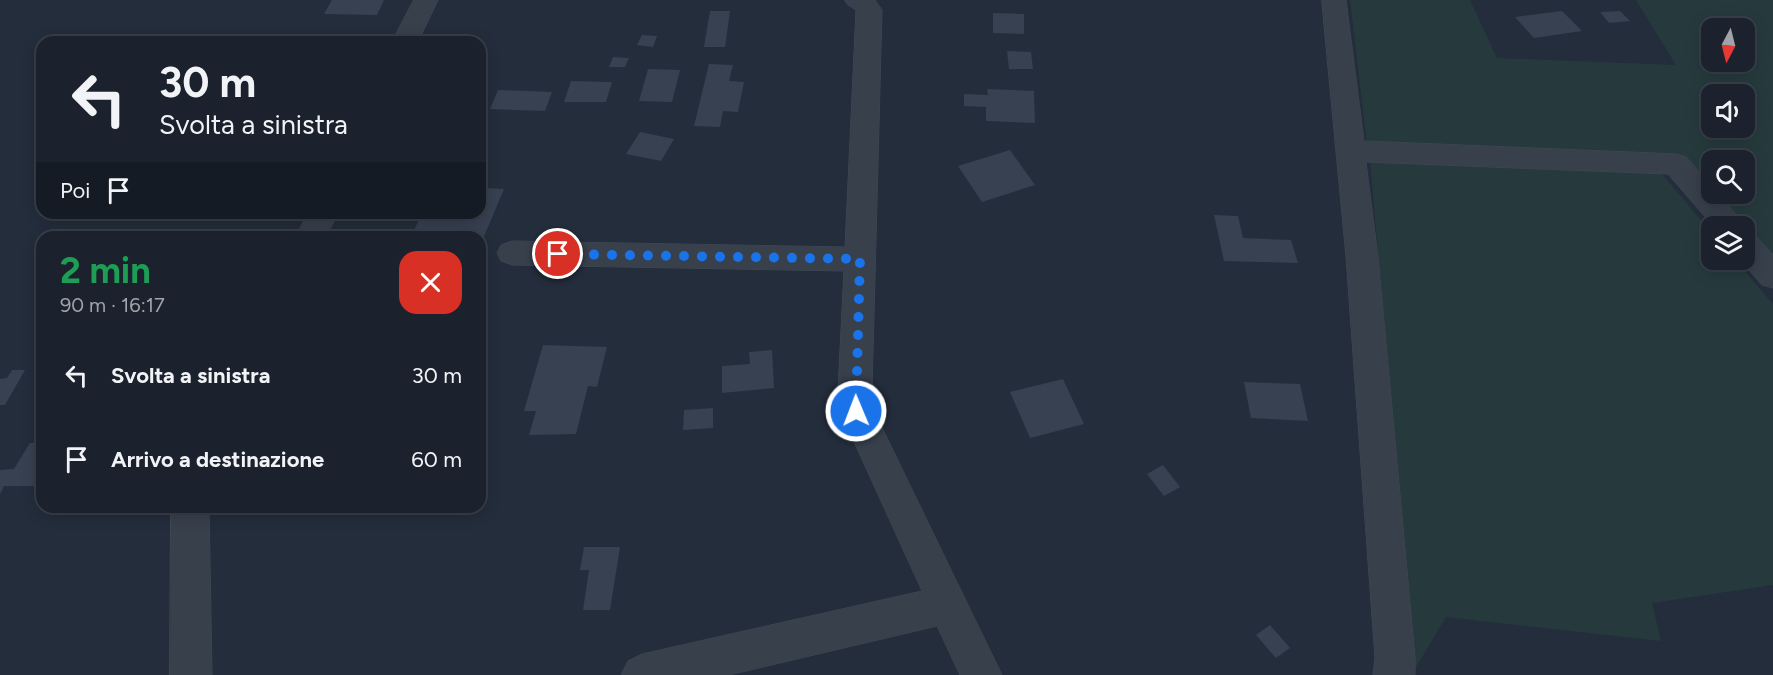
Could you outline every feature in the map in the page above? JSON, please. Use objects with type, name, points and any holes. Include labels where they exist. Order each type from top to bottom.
[{"type":"street","points":[[408,36],[426,0]]},
{"type":"street","points":[[857,0],[863,1],[869,10],[856,411],[981,675]]},
{"type":"street","points":[[1334,0],[1362,257],[1394,675]]},
{"type":"street","points":[[1350,151],[1676,164],[1721,216]]},
{"type":"street","points":[[512,253],[860,259]]},
{"type":"street","points":[[1755,256],[1773,276]]},
{"type":"street","points":[[190,513],[191,675]]},
{"type":"street","points":[[642,675],[948,604]]},
{"type":"green space","points":[[1350,0],[1470,0],[1497,58],[1676,65],[1636,0],[1773,0],[1773,264],[1755,242],[1755,216],[1735,216],[1725,204],[1755,204],[1755,150],[1701,150],[1701,177],[1682,158],[1367,144]]},
{"type":"green space","points":[[1370,162],[1662,174],[1701,220],[1701,270],[1744,270],[1773,304],[1773,585],[1652,603],[1661,641],[1446,617],[1415,669]]},
{"type":"building","points":[[332,0],[384,0],[377,15],[324,14]]},
{"type":"building","points":[[710,11],[730,11],[725,47],[704,47]]},
{"type":"building","points":[[1562,11],[1582,31],[1534,38],[1515,17]]},
{"type":"building","points":[[1620,11],[1630,21],[1609,23],[1600,12]]},
{"type":"building","points":[[993,13],[1024,14],[1024,34],[993,33]]},
{"type":"building","points":[[642,35],[657,36],[653,47],[637,45]]},
{"type":"building","points":[[1007,51],[1031,52],[1033,69],[1009,69]]},
{"type":"building","points":[[613,57],[629,58],[625,67],[609,67]]},
{"type":"building","points":[[709,64],[733,65],[729,81],[744,82],[738,112],[723,111],[720,127],[694,126]]},
{"type":"building","points":[[648,69],[680,70],[672,102],[639,101]]},
{"type":"building","points":[[571,81],[612,82],[606,102],[564,102]]},
{"type":"building","points":[[987,89],[1034,91],[1035,123],[986,121],[986,107],[964,106],[964,94],[988,95]]},
{"type":"building","points":[[498,90],[552,92],[545,111],[490,109]]},
{"type":"building","points":[[640,132],[674,139],[661,161],[626,154]]},
{"type":"building","points":[[1010,150],[1035,185],[982,202],[958,166]]},
{"type":"building","points":[[486,188],[504,189],[486,232],[414,231],[419,219],[486,219]]},
{"type":"building","points":[[1214,215],[1238,216],[1243,238],[1291,240],[1298,263],[1224,261]]},
{"type":"building","points":[[543,345],[607,347],[597,387],[588,386],[576,434],[529,435],[536,411],[524,411]]},
{"type":"building","points":[[772,350],[774,388],[722,393],[722,366],[750,364],[749,352]]},
{"type":"building","points":[[12,370],[25,370],[5,405],[0,405],[0,379],[7,378]]},
{"type":"building","points":[[1063,379],[1084,424],[1030,438],[1010,392]]},
{"type":"building","points":[[1244,382],[1300,384],[1308,421],[1251,418]]},
{"type":"building","points":[[713,408],[713,428],[683,430],[684,410]]},
{"type":"building","points":[[30,443],[36,443],[36,486],[4,486],[0,494],[0,470],[14,469]]},
{"type":"building","points":[[1163,465],[1180,487],[1164,496],[1147,474]]},
{"type":"building","points":[[584,547],[620,547],[610,610],[583,610],[589,570],[580,570]]},
{"type":"building","points":[[1270,625],[1290,648],[1276,658],[1256,635]]},
{"type":"route","points":[[558,254],[860,259],[856,411]]}]
